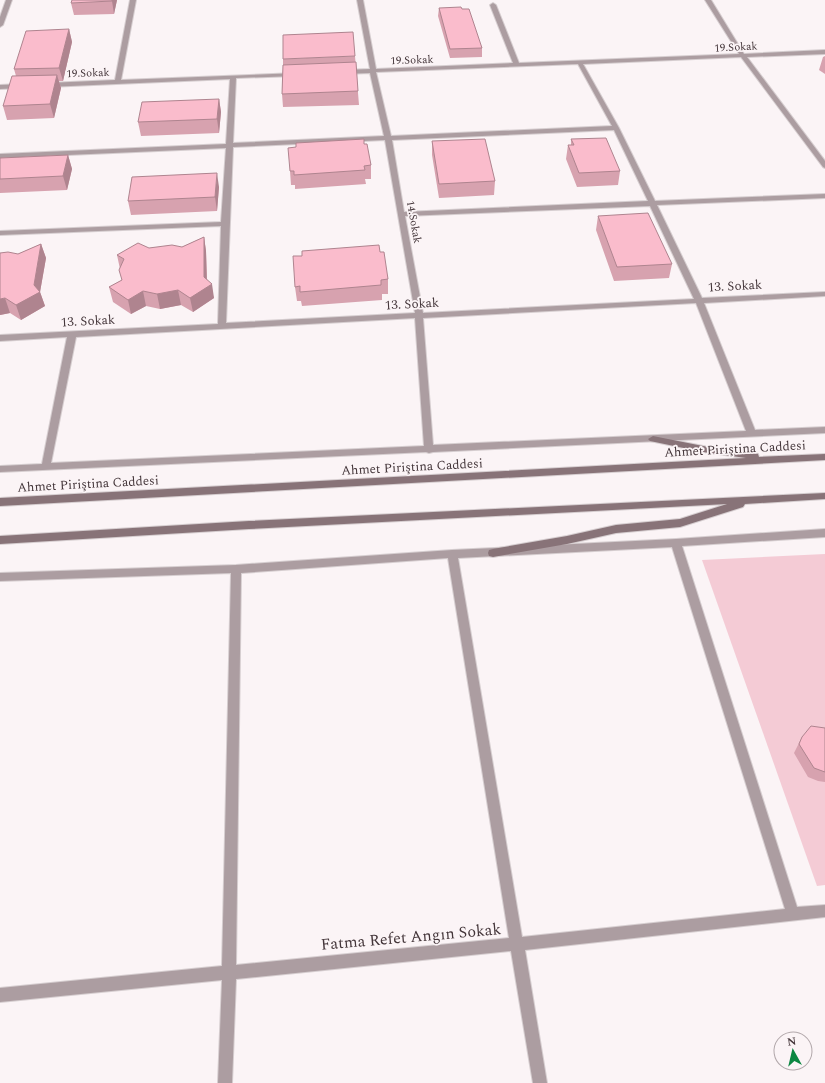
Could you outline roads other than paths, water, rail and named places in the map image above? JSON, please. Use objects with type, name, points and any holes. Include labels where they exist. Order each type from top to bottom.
[{"type":"street","points":[[0,25],[9,0]]},
{"type":"street","points":[[118,82],[133,0]]},
{"type":"street","name":"14.Sokak","points":[[360,0],[373,71],[388,138],[419,316],[429,450]]},
{"type":"street","points":[[708,0],[743,56],[825,166]]},
{"type":"street","points":[[493,5],[517,66]]},
{"type":"street","name":"19.Sokak","points":[[334,73],[825,52]]},
{"type":"street","points":[[580,63],[616,128],[699,300],[752,434]]},
{"type":"street","name":"19.Sokak","points":[[39,85],[303,74]]},
{"type":"street","points":[[222,325],[225,224],[233,77]]},
{"type":"street","points":[[0,87],[31,86]]},
{"type":"street","points":[[0,156],[616,128]]},
{"type":"street","points":[[401,214],[825,196]]},
{"type":"street","points":[[0,233],[225,224]]},
{"type":"street","name":"13. Sokak","points":[[0,338],[825,294]]},
{"type":"street","points":[[46,466],[72,334]]},
{"type":"street","points":[[0,469],[429,450],[825,430]]},
{"type":"street","points":[[654,439],[703,449],[781,459]]},
{"type":"street","name":"Ahmet Piriştina Caddesi","points":[[0,502],[825,457]]},
{"type":"street","points":[[0,540],[249,525],[825,496]]},
{"type":"street","points":[[493,553],[567,540],[616,529],[680,523],[753,500]]},
{"type":"street","points":[[0,577],[236,569],[452,554],[676,543],[825,533]]},
{"type":"street","points":[[676,543],[793,914]]},
{"type":"street","points":[[452,554],[540,1083]]},
{"type":"street","points":[[225,1083],[229,971],[236,569]]},
{"type":"street","name":"Fatma Refet Angın Sokak","points":[[0,995],[229,971],[518,944],[825,911]]}]
